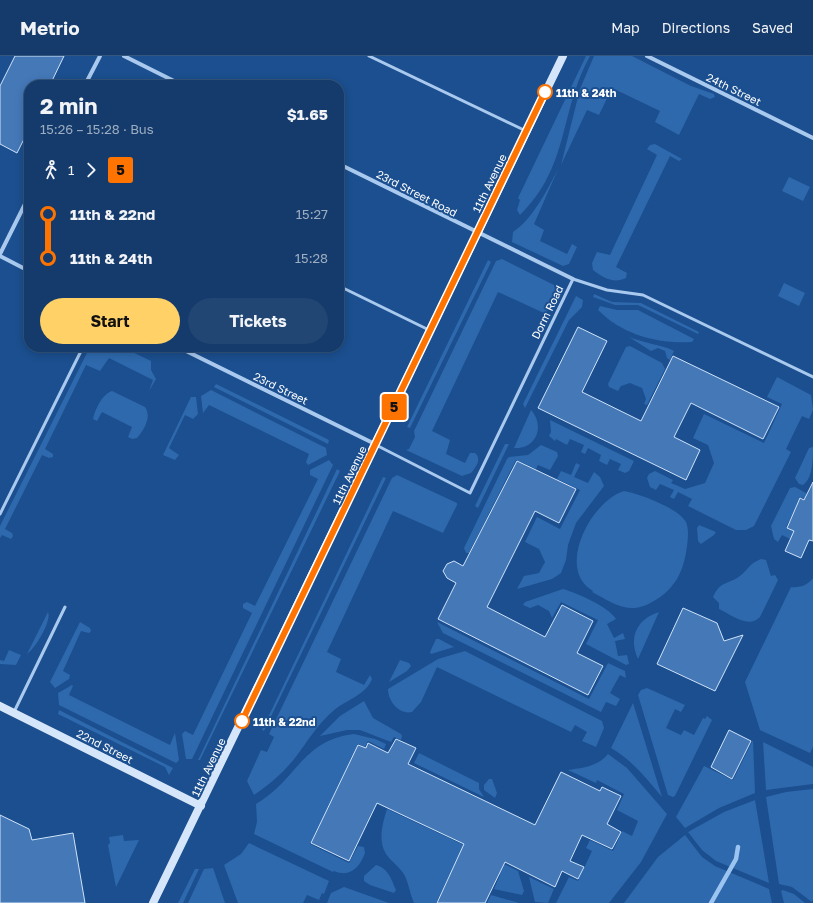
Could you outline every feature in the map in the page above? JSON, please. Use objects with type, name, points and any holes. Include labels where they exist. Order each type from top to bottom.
[{"type":"main road","name":"11th Avenue","points":[[153,903],[563,56]]},
{"type":"main road","name":"22nd Street","points":[[0,706],[201,806]]},
{"type":"street","points":[[88,80],[100,56]]},
{"type":"street","points":[[124,56],[172,80]]},
{"type":"street","name":"24th Street","points":[[647,56],[813,138]]},
{"type":"street","name":"23rd Street Road","points":[[344,166],[573,279]]},
{"type":"street","points":[[24,206],[0,255],[24,268]]},
{"type":"street","name":"23rd Street","points":[[188,352],[376,445]]},
{"type":"lane","points":[[369,56],[526,132]]},
{"type":"lane","name":"Dorm Road","points":[[376,445],[470,493],[573,279],[607,290],[643,295],[813,377]]},
{"type":"lane","points":[[344,288],[430,331]]},
{"type":"lane","points":[[0,514],[81,352]]},
{"type":"lane","points":[[14,712],[65,607]]},
{"type":"shaded area","points":[[586,56],[590,56],[580,77],[573,98],[556,158],[548,177],[536,196],[520,215],[517,210],[520,200],[518,198]]},
{"type":"shaded area","points":[[594,56],[632,56],[691,86],[714,94],[715,97],[710,99],[699,94],[679,135],[655,122],[660,111],[612,88],[599,115],[587,110],[561,165],[580,89]]},
{"type":"shaded area","points":[[655,144],[682,159],[679,161],[670,156],[616,267],[627,273],[626,278],[622,280],[609,279],[593,270],[592,263],[597,252],[610,255],[657,155],[647,149],[650,145]]},
{"type":"shaded area","points":[[559,167],[534,224],[544,230],[540,241],[567,254],[572,244],[577,247],[569,264],[563,266],[512,242],[513,232],[534,211]]},
{"type":"shaded area","points":[[789,177],[810,187],[803,201],[782,191]]},
{"type":"shaded area","points":[[502,259],[560,288],[546,314],[498,292],[432,431],[450,440],[446,454],[465,463],[470,453],[475,453],[477,455],[478,463],[475,468],[471,473],[462,476],[406,450],[409,449],[415,437],[414,431],[496,261]]},
{"type":"shaded area","points":[[488,260],[491,262],[410,428],[407,427]]},
{"type":"shaded area","points":[[784,283],[805,293],[799,306],[778,296]]},
{"type":"shaded area","points":[[594,294],[612,302],[641,303],[699,332],[698,334],[638,305],[615,305],[593,297]]},
{"type":"shaded area","points":[[576,296],[583,300],[582,307],[569,320],[525,408],[523,404]]},
{"type":"shaded area","points":[[600,306],[617,310],[638,310],[694,339],[692,342],[679,342],[641,336],[618,326],[608,319],[598,310]]},
{"type":"shaded area","points":[[629,337],[674,351],[670,360],[667,358],[665,351],[658,348],[651,351]]},
{"type":"shaded area","points":[[630,346],[662,363],[665,369],[647,405],[644,404],[646,399],[642,388],[630,383],[621,386],[618,391],[609,387],[608,384],[626,347]]},
{"type":"shaded area","points":[[87,352],[132,352],[151,361],[151,370],[156,379],[149,391],[153,380],[109,358],[100,371],[86,365],[45,449],[53,454],[53,457],[49,458],[42,455],[5,529],[12,533],[13,536],[11,539],[2,535],[0,538],[0,526]]},
{"type":"shaded area","points":[[777,377],[811,395],[813,410],[809,419],[802,416],[786,449],[791,452],[754,526],[746,530],[736,530],[688,506],[692,499],[678,492],[674,499],[670,497],[674,490],[660,484],[656,490],[650,487],[647,478],[649,474],[655,471],[673,480],[671,483],[685,489],[705,483],[714,463],[708,445],[693,438],[704,414],[764,443],[782,404],[767,397]]},
{"type":"shaded area","points":[[216,384],[329,440],[328,444],[214,387]]},
{"type":"shaded area","points":[[211,390],[326,448],[327,455],[308,465],[306,462],[309,454],[209,405],[203,413],[201,396]]},
{"type":"shaded area","points":[[112,391],[145,407],[148,415],[146,423],[137,438],[132,439],[128,437],[132,427],[102,412],[97,421],[93,419],[95,411],[102,399],[105,395]]},
{"type":"shaded area","points":[[191,397],[196,397],[198,414],[193,419],[185,415],[169,448],[179,455],[175,460],[163,455]]},
{"type":"shaded area","points":[[531,410],[537,423],[538,429],[536,435],[533,441],[528,445],[522,448],[514,448]]},
{"type":"shaded area","points":[[550,420],[634,461],[629,471],[625,473],[618,470],[621,464],[610,459],[607,465],[599,461],[601,455],[588,448],[585,454],[581,452],[584,445],[570,439],[567,445],[556,439],[555,441],[549,436],[551,432]]},
{"type":"shaded area","points":[[505,444],[509,444],[478,508],[475,506]]},
{"type":"shaded area","points":[[541,445],[557,452],[558,456],[550,470],[538,465],[536,469],[516,460],[469,553],[466,553],[464,548],[507,459],[509,457],[528,455]]},
{"type":"shaded area","points":[[813,447],[811,473],[803,485],[799,484],[795,478],[809,448]]},
{"type":"shaded area","points":[[329,460],[333,465],[192,759],[186,759],[182,734],[185,731],[193,735],[252,613],[243,608],[243,604],[247,602],[255,606],[318,479],[310,475],[310,470]]},
{"type":"shaded area","points":[[576,463],[580,465],[574,477],[588,483],[594,472],[600,477],[604,486],[576,523],[568,545],[566,560],[561,573],[552,579],[517,589],[524,576],[539,573],[545,562],[539,549],[525,542],[537,517],[560,529],[580,490],[557,479],[561,471],[571,475]]},
{"type":"shaded area","points":[[337,469],[340,471],[200,760],[198,760]]},
{"type":"shaded area","points":[[397,475],[457,503],[457,505],[443,533],[393,511],[327,652],[341,659],[336,672],[364,685],[370,675],[372,679],[365,689],[327,716],[286,769],[254,795],[247,781],[261,750],[267,752],[274,737],[269,734],[392,478]]},
{"type":"shaded area","points":[[383,477],[386,478],[264,731],[262,730]]},
{"type":"shaded area","points":[[795,487],[806,493],[808,501],[801,497],[786,527],[794,531],[790,539],[782,535],[778,542],[774,539],[771,526],[790,488]]},
{"type":"shaded area","points":[[624,491],[649,498],[675,512],[686,522],[688,531],[684,564],[677,579],[667,592],[660,597],[647,605],[634,608],[626,608],[616,605],[592,592],[593,591],[582,581],[577,568],[577,552],[582,536],[590,521],[600,508],[612,497]]},
{"type":"shaded area","points":[[699,525],[716,532],[701,544],[698,541],[697,528]]},
{"type":"shaded area","points":[[761,559],[766,560],[771,576],[775,575],[778,580],[760,617],[750,622],[740,620],[719,609],[719,603],[713,597],[718,589],[723,584],[737,578],[753,563]]},
{"type":"shaded area","points":[[813,578],[813,747],[810,753],[760,730],[745,682],[791,587],[804,586]]},
{"type":"shaded area","points":[[563,589],[600,605],[612,614],[616,619],[607,624],[614,638],[623,633],[625,639],[615,641],[618,656],[627,655],[629,664],[626,665],[586,644],[598,620],[561,602],[552,618],[549,611],[538,605],[530,608],[523,605],[525,602]]},
{"type":"shaded area","points":[[48,612],[48,622],[42,634],[34,647],[27,654]]},
{"type":"shaded area","points":[[659,612],[638,659],[634,643],[636,630],[645,619]]},
{"type":"shaded area","points":[[80,622],[90,628],[91,631],[89,633],[81,631],[63,671],[70,675],[69,679],[55,688],[50,682]]},
{"type":"shaded area","points":[[437,622],[589,699],[608,663],[625,671],[626,678],[620,675],[610,693],[620,699],[616,706],[606,702],[601,712],[443,633]]},
{"type":"shaded area","points":[[436,639],[439,639],[454,647],[431,654],[430,652]]},
{"type":"shaded area","points":[[9,650],[21,655],[16,665],[0,664],[0,660],[4,661]]},
{"type":"shaded area","points":[[465,651],[602,721],[604,728],[596,747],[582,741],[587,732],[575,725],[571,732],[437,667],[421,702],[412,712],[399,709],[392,702],[388,694],[388,689],[438,659]]},
{"type":"shaded area","points":[[400,660],[409,663],[411,666],[407,671],[389,682]]},
{"type":"shaded area","points":[[72,685],[73,686],[69,695],[170,745],[175,733],[179,760],[176,763],[59,705],[58,693]]},
{"type":"shaded area","points":[[647,688],[685,705],[681,712],[675,709],[666,728],[681,735],[684,730],[694,735],[703,718],[705,719],[707,716],[712,720],[675,796],[673,797],[668,795],[638,695],[641,690]]},
{"type":"shaded area","points":[[364,701],[373,718],[401,734],[401,740],[394,737],[391,742],[360,730],[347,730],[320,736],[340,716]]},
{"type":"shaded area","points":[[633,703],[662,797],[626,758],[611,748]]},
{"type":"shaded area","points":[[59,710],[173,768],[169,775],[165,767],[58,714]]},
{"type":"shaded area","points":[[354,734],[375,739],[386,744],[384,749],[368,741],[365,747],[358,744],[310,844],[349,863],[358,846],[364,847],[365,853],[363,858],[354,870],[345,873],[333,872],[254,834],[257,822],[256,804],[281,784],[311,752],[323,744],[337,738]]},
{"type":"shaded area","points":[[753,740],[755,793],[719,808],[685,828],[676,817],[704,766],[733,780]]},
{"type":"shaded area","points":[[763,742],[813,767],[813,784],[766,790]]},
{"type":"shaded area","points":[[419,753],[479,783],[479,789],[484,797],[414,763]]},
{"type":"shaded area","points":[[608,754],[627,768],[667,814],[641,862],[609,903],[556,903],[569,877],[578,881],[592,851],[586,848],[590,840],[613,851],[622,831],[632,836],[638,821],[617,810],[624,794],[597,780],[596,783],[568,770],[595,764]]},
{"type":"shaded area","points":[[489,779],[492,779],[497,793],[495,798],[484,790],[484,785]]},
{"type":"shaded area","points":[[813,789],[812,902],[792,887],[779,884],[766,797],[786,792]]},
{"type":"shaded area","points":[[755,800],[769,883],[716,861],[702,850],[688,832],[724,812]]},
{"type":"shaded area","points":[[387,809],[464,845],[436,903],[414,903],[405,876],[386,854],[382,842],[382,828]]},
{"type":"shaded area","points":[[123,835],[124,841],[139,840],[116,887],[108,845],[110,843],[109,837]]},
{"type":"shaded area","points":[[685,835],[702,857],[715,866],[769,889],[772,903],[624,903],[658,857]]},
{"type":"shaded area","points":[[249,843],[329,881],[324,894],[322,893],[319,900],[307,895],[303,903],[238,903],[224,865],[241,854]]},
{"type":"shaded area","points":[[488,856],[518,871],[524,891],[522,895],[494,889],[500,875],[483,867]]},
{"type":"shaded area","points":[[376,865],[384,869],[389,875],[396,890],[394,893],[370,885],[364,881],[364,876]]},
{"type":"shaded area","points":[[213,868],[225,903],[188,903],[204,869]]},
{"type":"shaded area","points":[[195,869],[199,869],[183,903],[178,903]]},
{"type":"shaded area","points":[[529,877],[554,889],[548,903],[535,902]]},
{"type":"shaded area","points":[[344,887],[389,903],[327,903],[331,893]]},
{"type":"shaded area","points":[[783,890],[794,894],[805,903],[784,903],[781,891]]},
{"type":"shaded area","points":[[491,895],[519,903],[487,903]]},
{"type":"building","points":[[15,56],[64,56],[52,80],[24,80],[24,139],[17,153],[0,144],[0,86]]},
{"type":"building","points":[[578,327],[607,341],[582,392],[641,421],[673,356],[779,407],[763,439],[691,403],[674,437],[700,450],[686,480],[538,408]]},
{"type":"building","points":[[517,461],[576,489],[559,523],[535,511],[487,607],[545,637],[562,605],[593,621],[577,653],[603,666],[588,695],[438,619],[456,583],[447,578],[443,571],[447,564],[454,561],[463,566]]},
{"type":"building","points":[[813,482],[813,541],[809,540],[801,558],[785,551],[794,531],[787,528],[800,498],[804,500]]},
{"type":"building","points":[[683,608],[717,623],[724,641],[743,635],[715,691],[657,664]]},
{"type":"building","points":[[729,730],[751,741],[732,779],[711,767]]},
{"type":"building","points":[[396,739],[416,748],[408,764],[535,825],[561,772],[600,791],[602,787],[621,796],[607,824],[621,832],[612,849],[582,835],[570,861],[584,867],[578,879],[562,871],[555,887],[505,862],[485,903],[437,903],[464,844],[377,803],[349,861],[311,843],[358,745],[366,748],[368,743],[388,753]]},
{"type":"building","points":[[0,815],[29,829],[32,840],[73,833],[85,903],[0,903]]},
{"type":"waterway","points":[[711,903],[736,859],[738,847]]},
{"type":"bus line","name":"5","points":[[242,721],[545,92]]},
{"type":"place","name":"11th & 24th","points":[[545,92]]},
{"type":"place","name":"11th & 22nd","points":[[242,721]]}]
